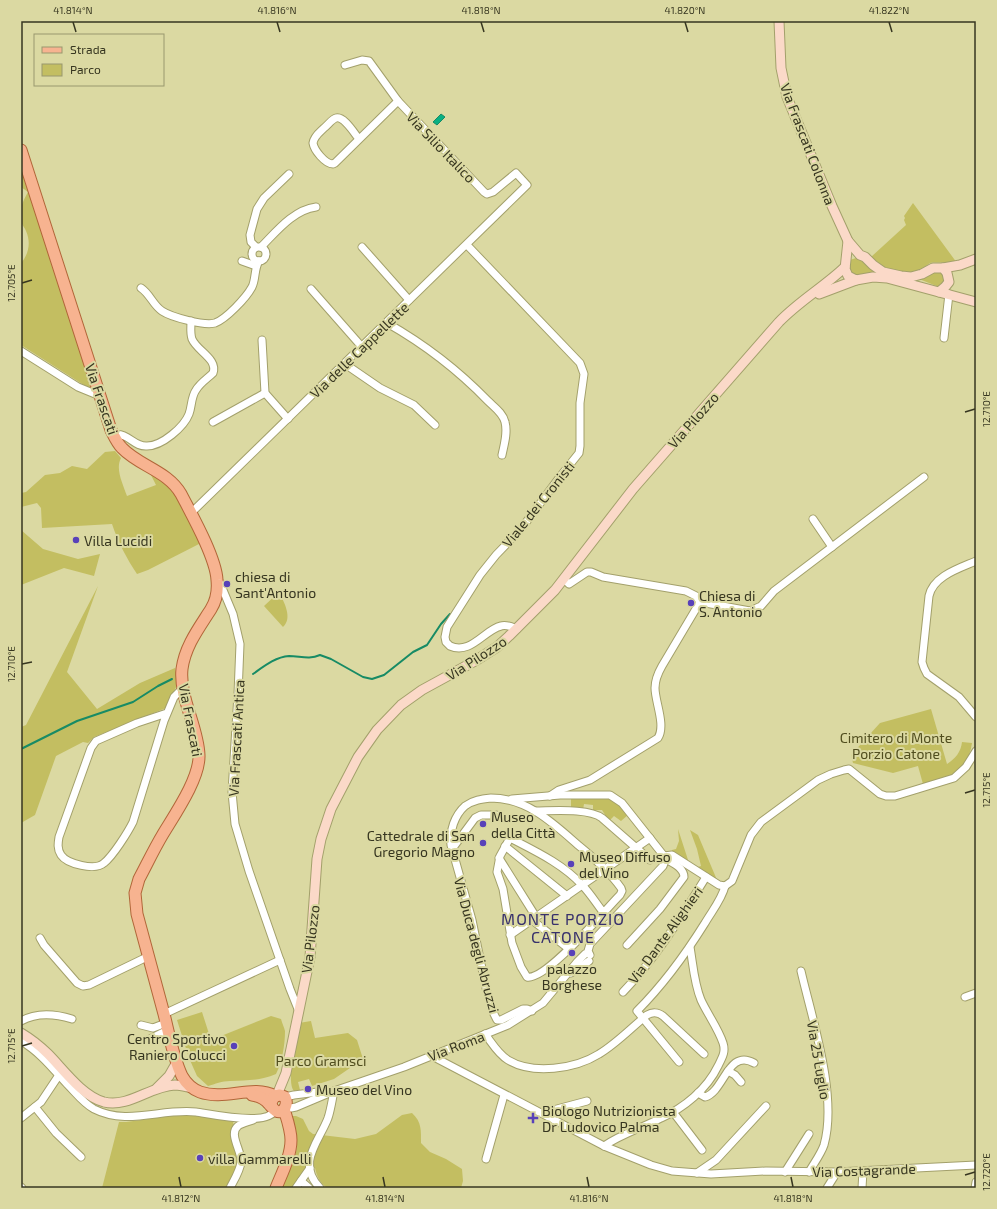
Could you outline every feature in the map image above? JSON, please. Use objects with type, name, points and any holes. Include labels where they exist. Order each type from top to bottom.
[{"type":"main road","name":"Via Frascati Colonna","points":[[779,21],[781,68],[787,97],[848,241],[860,255],[865,257],[873,266],[880,270],[903,276],[918,276],[935,268],[942,268],[972,261]]},
{"type":"main road","name":"Via Frascati","points":[[21,150],[106,418],[113,435],[128,453],[166,477],[181,494],[209,553],[217,580],[215,601],[193,638],[185,656],[182,671],[184,689],[198,744],[199,761],[196,773],[136,886],[134,896],[177,1062],[183,1078],[193,1088]]},
{"type":"main road","name":"Via Frascati Colonna","points":[[846,264],[848,241]]},
{"type":"main road","points":[[860,255],[852,255],[846,264],[848,276],[856,280],[873,277],[883,278],[914,284],[972,300]]},
{"type":"main road","points":[[939,292],[945,287],[949,280],[972,261]]},
{"type":"main road","name":"Via Pilozzo","points":[[279,1103],[311,947],[317,860],[321,839],[330,809],[354,763],[377,730],[401,705],[422,690],[493,650],[517,629],[564,579],[636,486],[779,322],[801,302],[824,285],[846,264]]},
{"type":"main road","points":[[942,268],[947,273],[949,280],[972,300]]},
{"type":"main road","name":"Via Pilozzo","points":[[801,302],[832,288],[856,280]]},
{"type":"main road","points":[[21,1033],[44,1050],[72,1079],[98,1100],[110,1102],[123,1101],[138,1097],[156,1089],[177,1085],[193,1088],[202,1093],[215,1095],[245,1093],[260,1097],[268,1102],[279,1103],[284,1125],[291,1145],[276,1188]]},
{"type":"main road","points":[[156,1089],[169,1076],[177,1062]]},
{"type":"street","points":[[345,65],[362,60],[369,61],[398,101]]},
{"type":"street","name":"Via Silio Italico","points":[[359,139],[344,121],[340,118],[336,118],[332,120],[315,137],[313,144],[326,162],[331,164],[335,163],[398,101],[487,194],[493,192],[516,173],[527,185]]},
{"type":"street","points":[[141,288],[162,311],[191,321],[210,324],[224,317],[241,302],[248,293],[254,282],[258,263],[265,258],[265,250],[251,243],[250,237],[257,209],[264,198],[289,174]]},
{"type":"street","name":"Via delle Cappellette","points":[[190,514],[527,185]]},
{"type":"street","points":[[258,263],[252,256],[252,251],[300,212],[307,208],[316,207]]},
{"type":"street","name":"Viale dei Cronisti","points":[[467,245],[580,363],[584,374],[580,403],[580,448],[578,456],[559,478],[521,529],[496,555],[480,575],[447,627],[445,638],[446,642],[450,646],[460,648],[472,644],[501,626],[517,629]]},
{"type":"street","points":[[362,248],[409,300]]},
{"type":"street","points":[[242,261],[258,263]]},
{"type":"street","points":[[311,289],[362,347]]},
{"type":"street","points":[[944,338],[949,294]]},
{"type":"street","points":[[113,435],[123,435],[137,444],[150,446],[166,439],[186,419],[190,411],[195,392],[214,371],[211,360],[192,339],[191,321]]},
{"type":"street","points":[[387,323],[410,337],[457,372],[474,386],[499,411],[506,426],[502,455]]},
{"type":"street","points":[[262,340],[265,393],[288,419]]},
{"type":"street","points":[[21,351],[78,387],[100,396]]},
{"type":"street","points":[[345,364],[380,388],[414,405],[435,425]]},
{"type":"street","points":[[212,422],[265,393]]},
{"type":"street","points":[[564,579],[569,584],[584,574],[591,572],[600,577],[686,591],[696,596],[700,602],[750,611],[761,606],[774,590],[924,477]]},
{"type":"street","points":[[813,519],[832,547]]},
{"type":"street","points":[[976,561],[936,582],[931,588],[922,662],[926,672],[962,700],[976,717]]},
{"type":"street","name":"Via Frascati Antica","points":[[217,580],[223,590],[232,614],[239,637],[240,648],[232,789],[234,815],[245,859],[298,1009]]},
{"type":"street","points":[[550,796],[559,790],[590,780],[658,738],[661,729],[655,690],[657,677],[700,602]]},
{"type":"street","points":[[167,713],[137,723],[96,742],[91,748],[59,837],[58,850],[65,859],[91,868],[97,867],[104,863],[129,831],[167,713],[174,697],[184,689]]},
{"type":"street","points":[[679,1062],[637,1011],[661,985],[690,947],[722,896],[726,886],[732,881],[751,835],[759,824],[825,776],[844,770],[850,770],[878,793],[884,796],[893,796],[946,782],[954,778],[966,767],[976,751]]},
{"type":"street","points":[[508,799],[550,796],[611,796],[621,802],[665,858],[681,870],[684,877],[660,909],[627,945]]},
{"type":"street","name":"Via Duca degli Abruzzi","points":[[532,1010],[527,1008],[523,1009],[500,1020],[497,1020],[494,1016],[484,981],[470,915],[452,849],[450,836],[452,828],[464,806],[470,802],[482,799],[508,799],[527,806],[564,832],[606,869],[620,886],[622,891],[620,895],[603,912]]},
{"type":"street","points":[[535,811],[594,813],[600,816],[650,860]]},
{"type":"street","points":[[452,849],[477,816],[496,815]]},
{"type":"street","points":[[510,838],[546,857],[583,885],[603,912],[569,950],[544,970],[533,977],[528,978],[519,963],[510,935],[504,892],[497,872],[499,858],[505,846],[510,838]]},
{"type":"street","points":[[510,935],[650,838]]},
{"type":"street","points":[[505,846],[567,896]]},
{"type":"street","points":[[665,858],[669,855],[673,856],[719,885],[726,886]]},
{"type":"street","points":[[499,858],[534,919],[569,950]]},
{"type":"street","name":"Via Roma","points":[[334,1091],[404,1067],[430,1055],[485,1034],[508,1024],[545,1001],[564,978],[588,957],[590,944],[663,866],[665,858]]},
{"type":"street","name":"Via Dante Alighieri","points":[[623,992],[645,968],[686,910],[706,877]]},
{"type":"street","points":[[40,938],[44,945],[77,983],[82,986],[89,985],[149,956]]},
{"type":"street","points":[[604,1146],[617,1137],[673,1112],[708,1084],[723,1056],[724,1049],[719,1033],[703,1004],[698,990],[690,947]]},
{"type":"street","points":[[141,1025],[153,1028],[166,1022],[280,960]]},
{"type":"street","name":"Via 25 Luglio","points":[[801,971],[821,1058],[825,1080],[827,1109],[824,1143],[821,1152],[809,1172]]},
{"type":"street","points":[[965,997],[976,993]]},
{"type":"street","points":[[485,1034],[501,1054],[513,1063],[541,1068],[563,1068],[584,1063],[599,1055],[643,1018],[653,1013],[662,1015],[704,1054]]},
{"type":"street","points":[[21,1021],[28,1018],[50,1014],[60,1015],[72,1019]]},
{"type":"street","points":[[150,1039],[166,1022]]},
{"type":"street","points":[[23,1044],[41,1056],[87,1104],[112,1115],[131,1117],[183,1111],[254,1119]]},
{"type":"street","name":"Via Costagrande","points":[[430,1055],[604,1146],[657,1167],[672,1171],[697,1173],[837,1172],[976,1165]]},
{"type":"street","points":[[698,1093],[703,1097],[709,1096],[720,1084],[733,1064],[742,1060],[747,1060],[754,1063]]},
{"type":"street","points":[[728,1071],[735,1075],[741,1082]]},
{"type":"street","points":[[21,1118],[36,1107],[44,1098],[59,1075]]},
{"type":"street","points":[[230,1188],[241,1162],[235,1138],[237,1127],[254,1119],[272,1114],[279,1103],[294,1094],[334,1091]]},
{"type":"street","points":[[279,1103],[291,1108],[296,1107],[334,1091]]},
{"type":"street","points":[[320,1188],[313,1179],[310,1168],[311,1152],[329,1116],[334,1091]]},
{"type":"street","points":[[486,1159],[504,1095]]},
{"type":"street","points":[[542,1114],[587,1101]]},
{"type":"street","points":[[697,1173],[716,1160],[766,1106]]},
{"type":"street","points":[[36,1107],[56,1133],[81,1157]]},
{"type":"street","points":[[673,1112],[702,1150]]},
{"type":"street","points":[[785,1172],[808,1134]]},
{"type":"street","points":[[296,1188],[310,1168]]},
{"type":"street","points":[[862,1188],[863,1171]]},
{"type":"street","points":[[827,1188],[837,1172]]},
{"type":"street","points":[[301,1181],[309,1188]]},
{"type":"street","points":[[975,1188],[976,1182]]},
{"type":"green space","points":[[21,165],[93,387],[87,387],[21,345],[21,263],[26,256],[29,244],[28,235],[21,223],[20,218],[24,199],[28,192],[21,187]]},
{"type":"green space","points":[[913,203],[957,263],[930,263],[920,272],[898,272],[876,265],[871,257],[906,225],[904,216]]},
{"type":"green space","points":[[856,258],[862,259],[877,272],[856,277],[848,270],[850,260]]},
{"type":"green space","points":[[939,270],[946,279],[939,287],[919,279]]},
{"type":"green space","points":[[115,451],[121,458],[119,462],[119,472],[127,496],[156,485],[150,473],[169,486],[177,496],[201,543],[137,574],[123,550],[112,524],[42,528],[41,508],[37,503],[21,507],[21,493],[26,492],[45,475],[60,473],[72,466],[87,469],[105,452]]},
{"type":"green space","points":[[21,530],[43,549],[78,559],[100,554],[94,576],[64,568],[21,585]]},
{"type":"green space","points":[[98,586],[67,672],[97,709],[140,683],[175,668],[178,683],[166,708],[94,737],[88,743],[83,742],[56,756],[35,815],[21,823],[21,727],[26,725]]},
{"type":"green space","points":[[279,592],[287,610],[287,619],[283,627],[264,606]]},
{"type":"green space","name":"Cimitero di Monte Porzio Catone","points":[[931,709],[947,764],[957,755],[962,742],[972,743],[968,758],[955,773],[947,778],[923,784],[918,766],[893,773],[853,763],[851,755],[880,723]]},
{"type":"green space","points":[[571,797],[609,797],[629,814],[621,821],[614,816],[609,821],[602,810],[593,810],[593,805],[584,804],[583,810],[571,809]]},
{"type":"green space","points":[[678,829],[689,863],[672,853],[672,850],[676,849],[679,841]]},
{"type":"green space","points":[[690,830],[698,835],[717,880],[699,869],[698,867],[701,866]]},
{"type":"green space","name":"Centro Sportivo Raniero Colucci","points":[[202,1012],[211,1040],[271,1016],[281,1019],[285,1031],[284,1042],[281,1059],[276,1074],[259,1079],[224,1082],[208,1086],[197,1076],[189,1058],[177,1020]]},
{"type":"green space","name":"Parco Gramsci","points":[[311,1021],[315,1038],[348,1033],[357,1040],[363,1059],[334,1079],[312,1086],[309,1079],[298,1082],[300,1090],[294,1091],[291,1079],[291,1069],[299,1023]]},
{"type":"green space","points":[[412,1113],[419,1123],[421,1143],[430,1152],[446,1159],[462,1169],[463,1181],[461,1188],[327,1188],[319,1180],[315,1168],[310,1168],[296,1188],[281,1188],[297,1147],[292,1116],[303,1119],[309,1131],[313,1134],[355,1139],[376,1134],[402,1115]]},
{"type":"green space","points":[[178,1115],[233,1120],[238,1160],[235,1172],[228,1188],[102,1188],[119,1122]]},
{"type":"shaded area","points":[[441,114],[445,117],[437,125],[433,122]]},
{"type":"waterway","points":[[253,674],[279,658],[289,656],[308,658],[320,655],[331,659],[363,677],[372,679],[384,675],[413,652],[427,645],[441,624],[450,614]]},
{"type":"waterway","points":[[21,749],[77,721],[133,702],[172,679]]},
{"type":"place","name":"Villa Lucidi","points":[[76,540]]},
{"type":"place","name":"chiesa di Sant'Antonio","points":[[227,584]]},
{"type":"place","name":"Chiesa di S. Antonio","points":[[691,603]]},
{"type":"place","name":"Museo della Città","points":[[483,824]]},
{"type":"place","name":"Cattedrale di San Gregorio Magno","points":[[483,843]]},
{"type":"place","name":"Museo Diffuso del Vino","points":[[571,864]]},
{"type":"place","name":"palazzo Borghese","points":[[572,953]]},
{"type":"place","name":"Centro Sportivo Raniero Colucci","points":[[234,1046]]},
{"type":"place","name":"Museo del Vino","points":[[308,1089]]},
{"type":"place","name":"Biologo Nutrizionista Dr Ludovico Palma","points":[[533,1118]]},
{"type":"place","name":"villa Gammarelli","points":[[200,1158]]},
{"type":"district","name":"MONTE PORZIO CATONE","points":[[563,927]]}]
